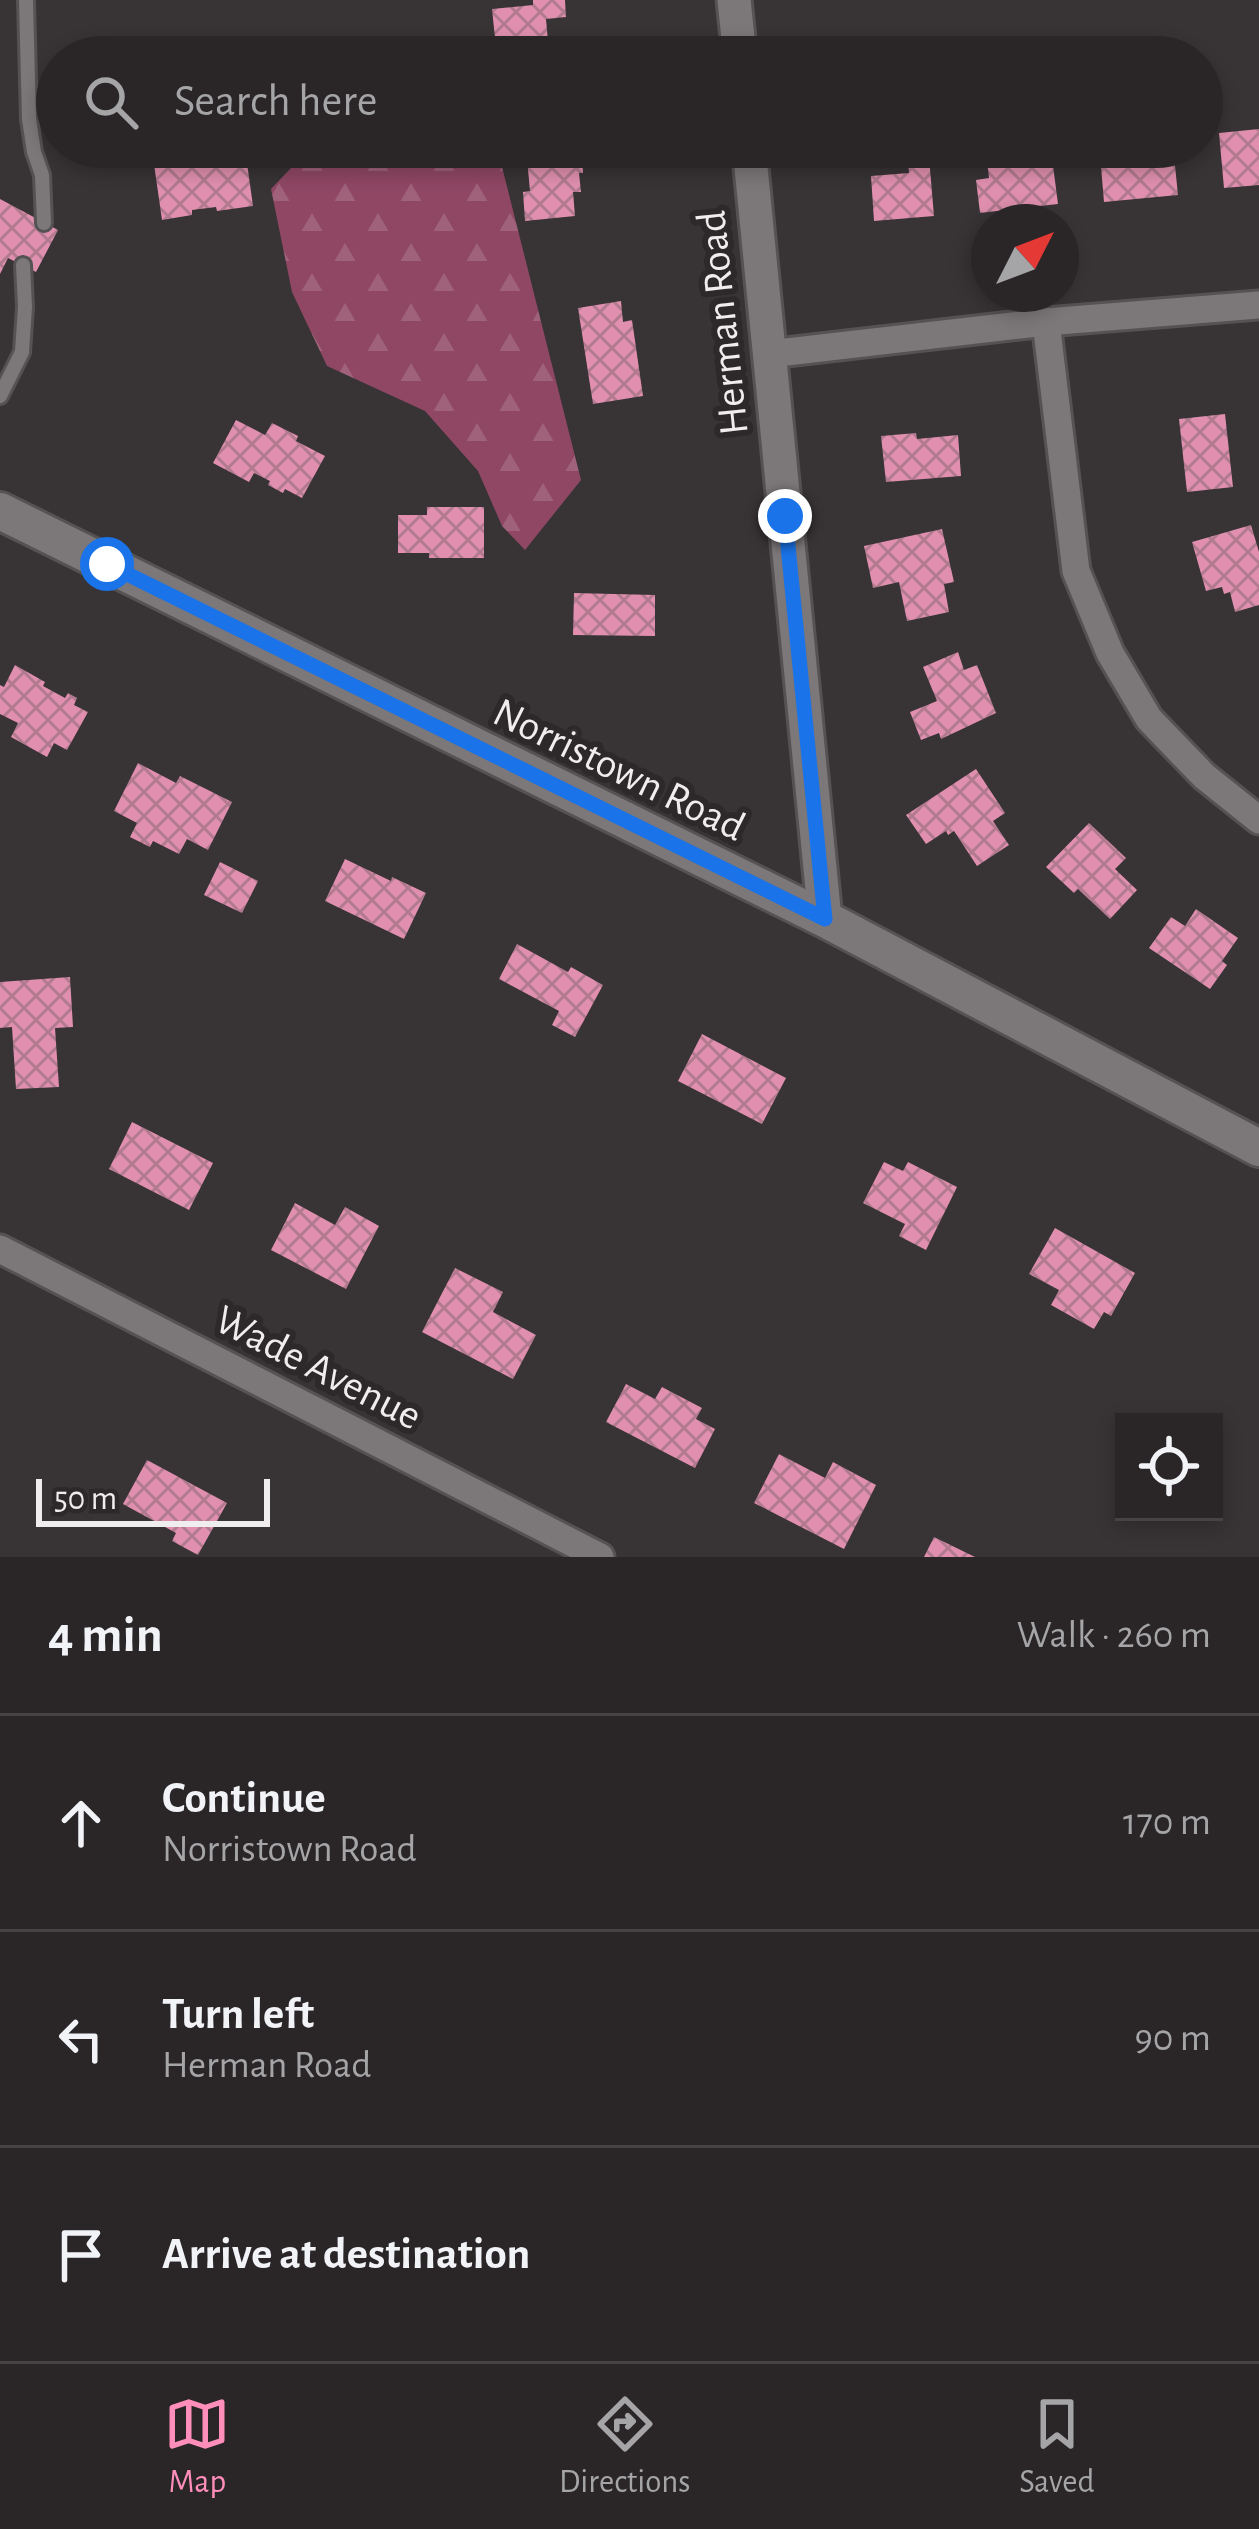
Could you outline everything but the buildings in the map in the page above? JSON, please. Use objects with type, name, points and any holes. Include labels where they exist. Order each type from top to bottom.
[{"type":"main road","name":"Norristown Road","points":[[0,511],[825,919],[1259,1148]]},
{"type":"street","points":[[734,0],[738,36]]},
{"type":"street","name":"Herman Road","points":[[751,168],[825,919]]},
{"type":"street","points":[[770,354],[1046,322],[1259,305]]},
{"type":"street","points":[[1046,322],[1076,571],[1110,653],[1149,718],[1204,776],[1259,820]]},
{"type":"street","name":"Wade Avenue","points":[[0,1249],[600,1557]]},
{"type":"lane","points":[[26,0],[28,119],[36,157]]},
{"type":"lane","points":[[40,168],[44,223]]},
{"type":"lane","points":[[0,396],[22,352],[22,265]]},
{"type":"green space","points":[[291,168],[502,168],[581,480],[525,550],[502,526],[478,471],[425,411],[327,366],[292,292],[271,189]]},
{"type":"route","points":[[107,564],[825,919],[785,516]]}]
